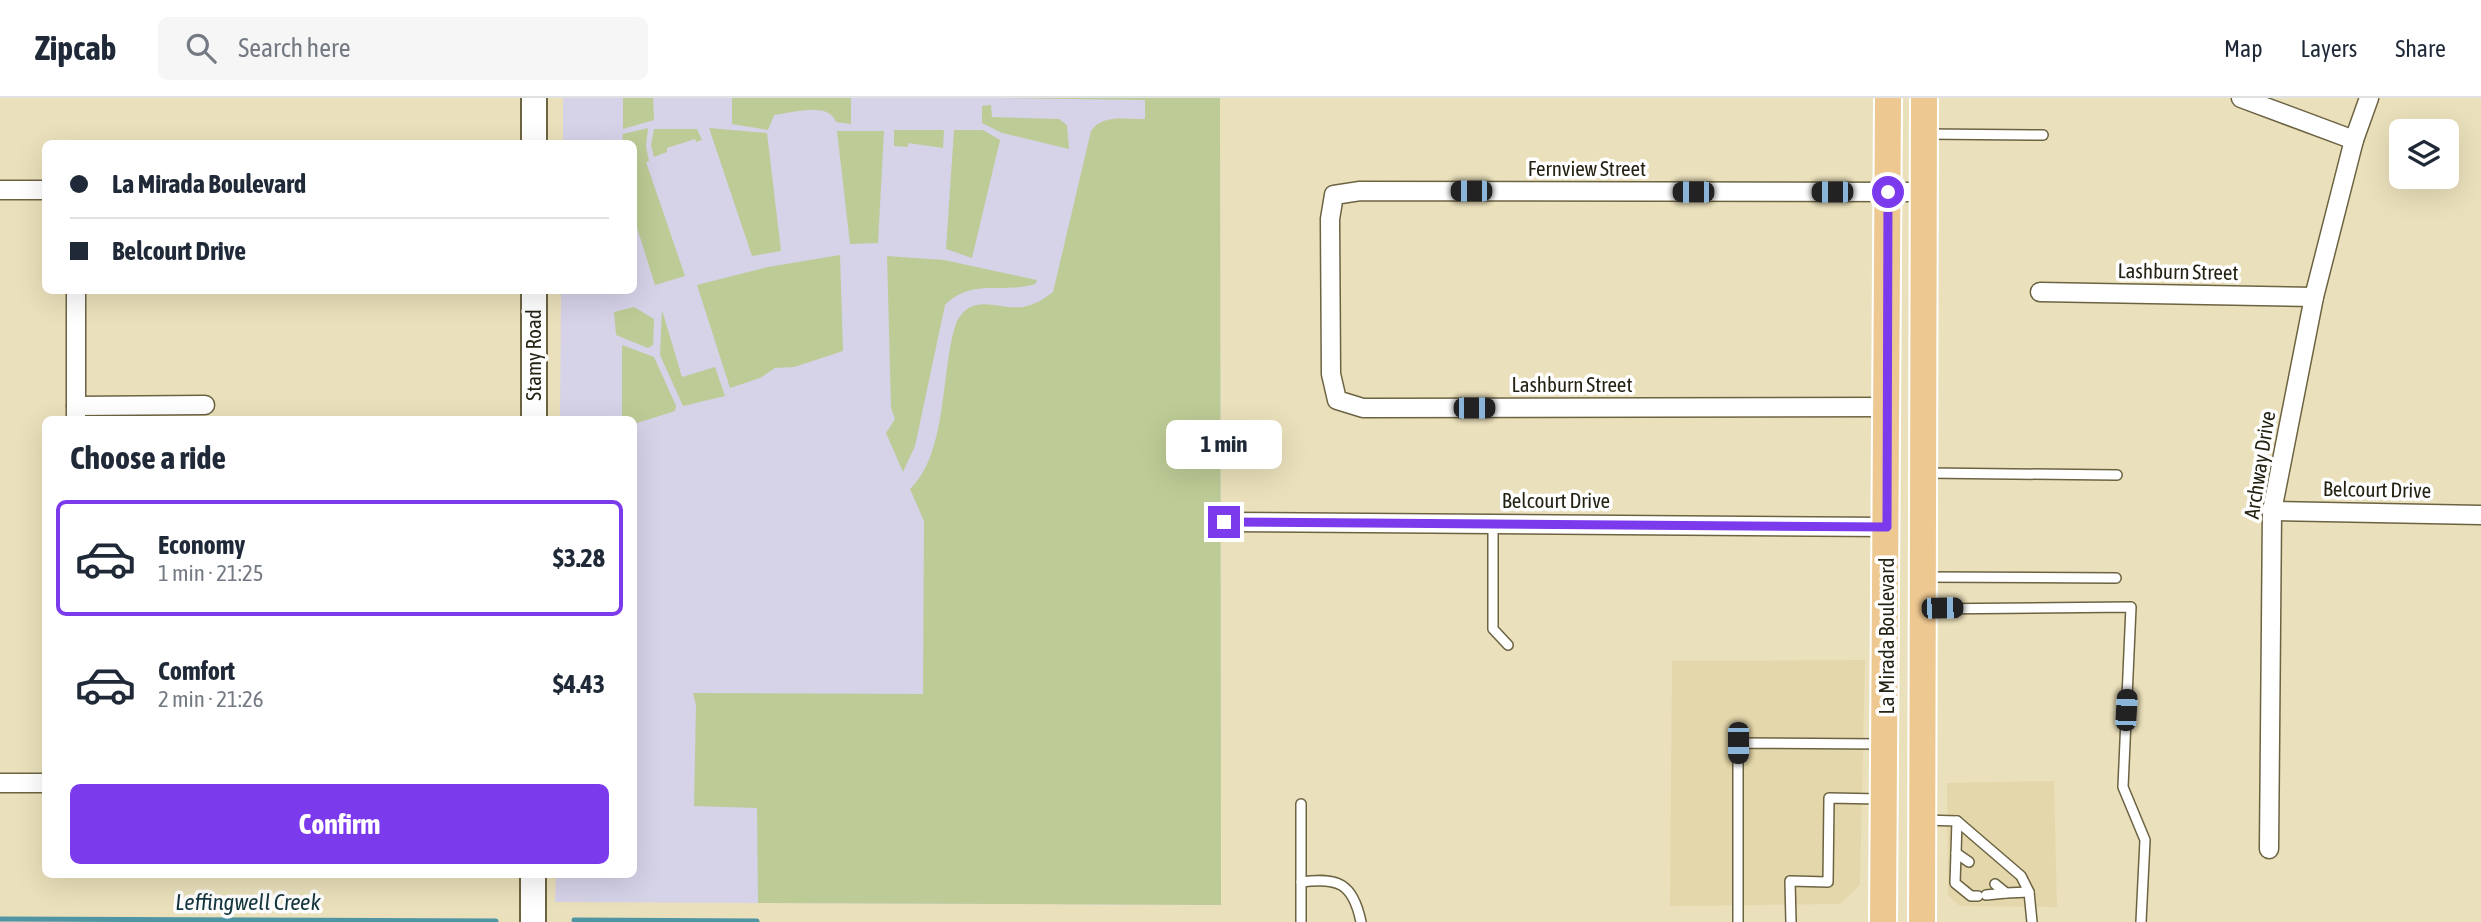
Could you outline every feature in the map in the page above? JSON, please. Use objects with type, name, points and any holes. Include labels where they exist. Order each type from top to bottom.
[{"type":"main road","name":"La Mirada Boulevard","points":[[1883,922],[1888,98]]},
{"type":"main road","name":"La Mirada Boulevard","points":[[1922,922],[1924,98]]},
{"type":"street","points":[[534,98],[534,140]]},
{"type":"street","points":[[2241,98],[2354,140]]},
{"type":"street","name":"Archway Drive","points":[[2269,849],[2272,511],[2314,297],[2354,140],[2368,98]]},
{"type":"street","points":[[0,190],[42,190]]},
{"type":"street","name":"Fernview Street","points":[[1334,195],[1360,191],[1924,192]]},
{"type":"street","name":"Lashburn Street","points":[[1334,195],[1330,219],[1331,374],[1337,400],[1363,408],[1888,407]]},
{"type":"street","name":"Lashburn Street","points":[[2040,292],[2314,297]]},
{"type":"street","points":[[76,294],[76,413],[205,405]]},
{"type":"street","name":"Stamy Road","points":[[534,294],[534,416]]},
{"type":"street","name":"Belcourt Drive","points":[[2272,511],[2481,515]]},
{"type":"street","name":"Belcourt Drive","points":[[1224,522],[1887,527]]},
{"type":"street","points":[[0,783],[42,783]]},
{"type":"street","points":[[533,878],[533,922]]},
{"type":"lane","points":[[1924,134],[2043,135]]},
{"type":"lane","points":[[1923,473],[2117,475]]},
{"type":"lane","points":[[1493,524],[1493,629],[1508,645]]},
{"type":"lane","points":[[1923,577],[2116,578]]},
{"type":"lane","points":[[1923,609],[2131,607],[2123,787],[2145,840],[2141,922]]},
{"type":"lane","points":[[1738,922],[1738,743],[1886,744]]},
{"type":"lane","points":[[1790,922],[1790,881],[1828,882],[1829,798],[1885,799]]},
{"type":"lane","points":[[1301,804],[1301,922]]},
{"type":"lane","points":[[1922,820],[1957,821],[2021,876],[2029,892],[2032,922]]},
{"type":"lane","points":[[1957,821],[1955,883],[1971,896],[2029,892]]},
{"type":"lane","points":[[1956,853],[1969,862]]},
{"type":"lane","points":[[1301,882],[1329,880],[1340,884],[1350,891],[1358,905],[1361,922]]},
{"type":"lane","points":[[1995,884],[2007,893]]},
{"type":"shaded area","points":[[563,98],[1220,98],[1221,905],[555,902],[556,878],[637,878],[637,416],[560,416],[561,294],[637,294],[637,140],[563,140]]},
{"type":"shaded area","points":[[1865,660],[1860,885],[1840,904],[1670,906],[1672,661]]},
{"type":"shaded area","points":[[2054,781],[2057,907],[1960,906],[1948,896],[1947,783]]},
{"type":"green space","points":[[623,98],[653,98],[654,120],[623,129]]},
{"type":"green space","points":[[732,98],[851,98],[851,124],[836,122],[825,112],[809,110],[774,115],[768,130],[732,124]]},
{"type":"green space","points":[[992,98],[1220,98],[1221,905],[758,903],[757,808],[694,806],[696,705],[693,693],[923,694],[924,521],[910,489],[923,473],[938,432],[948,361],[957,321],[963,312],[971,307],[987,304],[1023,307],[1053,292],[1091,131],[1096,125],[1109,120],[1145,119],[1145,100]]},
{"type":"green space","points":[[991,105],[992,117],[1059,119],[1067,125],[1069,149],[1002,133],[982,123],[982,106]]},
{"type":"green space","points":[[648,128],[646,147],[649,161],[646,162],[685,276],[655,285],[637,228],[637,140],[622,140],[623,134]]},
{"type":"green space","points":[[709,128],[767,133],[781,251],[752,256]]},
{"type":"green space","points":[[654,129],[697,129],[702,140],[696,142],[695,139],[667,148],[667,152],[654,157],[651,145]]},
{"type":"green space","points":[[894,130],[944,130],[943,148],[908,143],[908,147],[894,146]]},
{"type":"green space","points":[[954,130],[983,130],[1000,140],[972,258],[946,249]]},
{"type":"green space","points":[[837,131],[884,131],[878,243],[850,244]]},
{"type":"green space","points":[[840,255],[843,351],[794,367],[775,368],[760,378],[730,388],[697,285],[768,267]]},
{"type":"green space","points":[[887,256],[944,260],[1037,280],[1035,284],[1023,287],[976,289],[955,297],[945,305],[915,446],[903,472],[886,433],[895,419],[891,408]]},
{"type":"green space","points":[[634,307],[654,319],[653,345],[648,348],[616,335],[614,312]]},
{"type":"green space","points":[[662,310],[682,377],[715,367],[725,396],[683,406],[660,355]]},
{"type":"green space","points":[[622,345],[654,357],[676,406],[675,411],[637,423],[637,416],[622,416]]},
{"type":"waterway","name":"Leffingwell Creek","points":[[0,919],[496,921]]},
{"type":"waterway","name":"Leffingwell Creek","points":[[574,920],[757,921]]},
{"type":"route","points":[[1224,522],[1887,527],[1888,192]]}]
